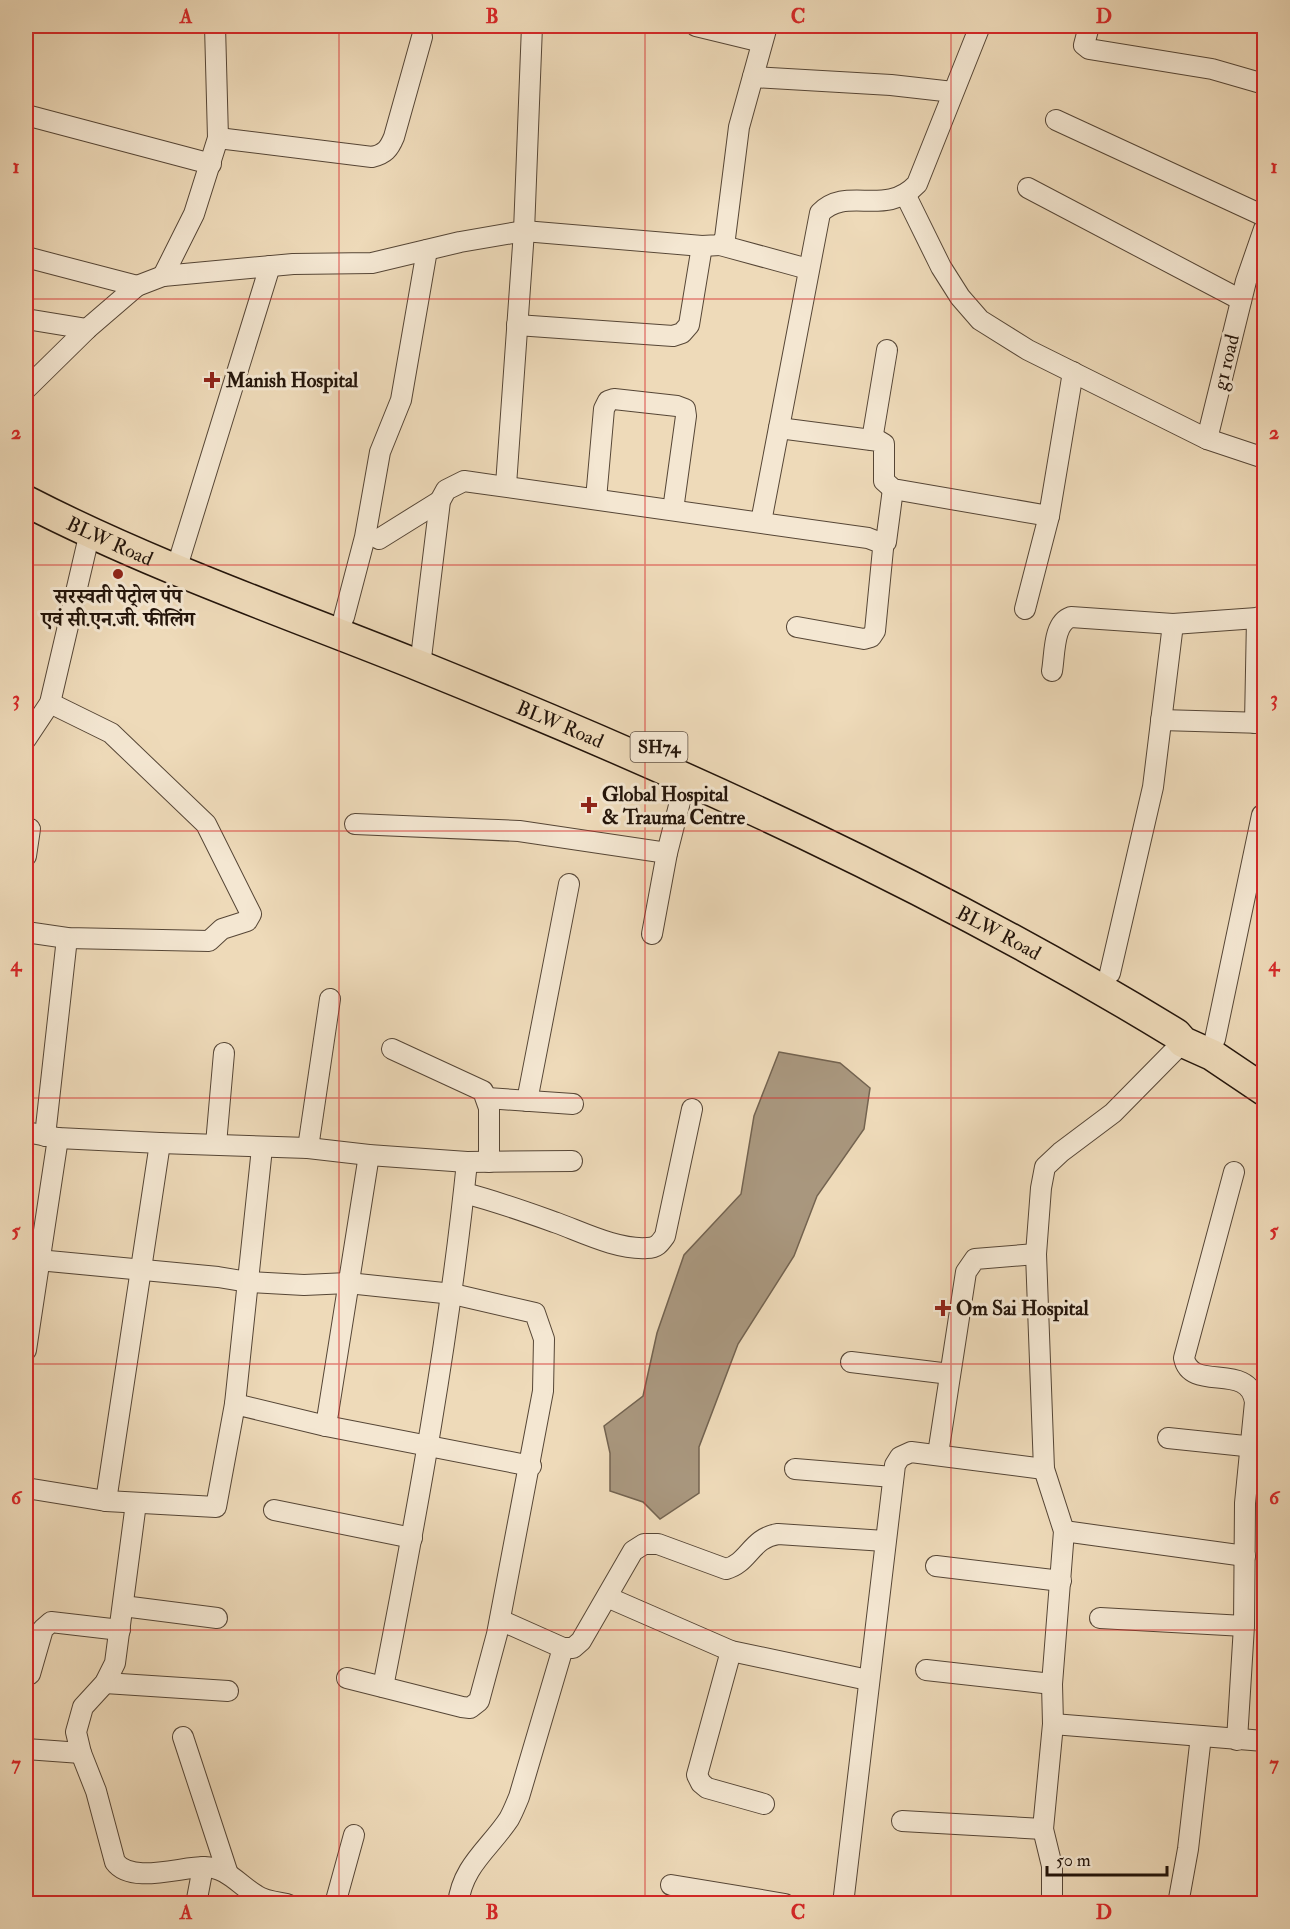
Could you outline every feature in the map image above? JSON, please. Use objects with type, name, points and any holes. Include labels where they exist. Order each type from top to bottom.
[{"type":"main road","name":"SH74","points":[[26,481],[179,561],[344,616],[421,657],[551,699],[666,750],[921,873],[1215,1039],[1250,1067]]},
{"type":"main road","name":"BLW Road","points":[[26,501],[90,532],[179,561],[421,657],[883,870],[1042,954],[1119,986],[1183,1042],[1250,1067],[1264,1090]]},
{"type":"street","points":[[163,276],[194,214],[218,138],[215,26]]},
{"type":"street","points":[[506,485],[524,231],[532,26]]},
{"type":"street","points":[[517,325],[673,336],[682,333],[689,325],[711,246],[725,238],[739,127],[764,34],[696,26]]},
{"type":"street","points":[[761,522],[820,213],[836,201],[883,202],[906,195],[917,184],[926,168],[980,26]]},
{"type":"street","points":[[1089,26],[1084,45],[1089,49],[1212,69],[1264,84]]},
{"type":"street","points":[[218,138],[372,157],[380,155],[388,150],[394,137],[422,37]]},
{"type":"street","points":[[753,77],[891,85],[953,92]]},
{"type":"street","points":[[26,115],[211,164]]},
{"type":"street","points":[[1056,120],[1264,216]]},
{"type":"street","points":[[1028,188],[1241,300]]},
{"type":"street","points":[[906,195],[941,267],[960,297],[980,320],[1028,350],[1207,439],[1264,458]]},
{"type":"street","name":"g1 road","points":[[1207,439],[1241,300],[1264,229]]},
{"type":"street","points":[[26,389],[87,329],[136,286],[163,276],[270,266],[372,263],[524,231],[711,246],[808,269]]},
{"type":"street","points":[[344,616],[365,537],[380,452],[401,400],[427,250]]},
{"type":"street","points":[[26,257],[136,286]]},
{"type":"street","points":[[179,561],[270,266]]},
{"type":"street","points":[[26,319],[87,329]]},
{"type":"street","points":[[873,440],[887,350]]},
{"type":"street","points":[[1025,609],[1048,516],[1073,372]]},
{"type":"street","points":[[596,499],[604,409],[608,401],[614,399],[677,406],[685,409],[686,416],[673,510]]},
{"type":"street","points":[[779,428],[873,440],[884,444],[884,482],[893,489],[1048,516]]},
{"type":"street","points":[[421,657],[440,501],[446,490],[464,481],[761,522],[868,538],[880,543],[883,549],[875,631],[871,637],[864,639],[797,627]]},
{"type":"street","points":[[886,542],[893,489]]},
{"type":"street","points":[[379,539],[440,501]]},
{"type":"street","points":[[26,740],[50,703],[90,532]]},
{"type":"street","points":[[1052,671],[1060,626],[1065,619],[1071,617],[1173,624],[1261,616],[1260,723],[1161,720]]},
{"type":"street","points":[[1119,986],[1153,787],[1173,624]]},
{"type":"street","points":[[26,932],[67,938],[209,941],[222,929],[247,921],[251,914],[206,824],[111,733],[50,703]]},
{"type":"street","points":[[652,934],[686,778]]},
{"type":"street","points":[[1215,1039],[1262,815]]},
{"type":"street","points":[[355,824],[519,831],[668,853]]},
{"type":"street","points":[[26,856],[30,829]]},
{"type":"street","points":[[527,1101],[570,884]]},
{"type":"street","points":[[26,1350],[52,1137],[67,938]]},
{"type":"street","points":[[308,1148],[330,999]]},
{"type":"street","points":[[1052,1904],[1052,1866],[1043,1829],[1053,1724],[1052,1684],[1064,1530],[1044,1469],[1036,1254],[1046,1167],[1061,1152],[1113,1113],[1183,1042]]},
{"type":"street","points":[[392,1048],[483,1091],[489,1108],[489,1162]]},
{"type":"street","points":[[216,1144],[224,1053]]},
{"type":"street","points":[[487,1098],[573,1104]]},
{"type":"street","points":[[464,1193],[501,1202],[593,1236],[637,1248],[659,1245],[665,1236],[692,1109]]},
{"type":"street","points":[[26,1132],[52,1137],[262,1148],[308,1148],[466,1162],[572,1161]]},
{"type":"street","points":[[106,1501],[160,1143]]},
{"type":"street","points":[[26,1488],[106,1501],[216,1507],[235,1404],[262,1148]]},
{"type":"street","points":[[326,1426],[369,1155]]},
{"type":"street","points":[[383,1687],[412,1538],[453,1294],[466,1162]]},
{"type":"street","points":[[1234,1172],[1184,1358],[1186,1365],[1194,1373],[1245,1383],[1253,1391],[1255,1402],[1257,1447],[1245,1556],[1244,1626],[1237,1740]]},
{"type":"street","points":[[938,1454],[966,1272],[975,1259],[1036,1254]]},
{"type":"street","points":[[38,1260],[142,1269],[248,1282],[304,1285],[348,1283],[453,1294],[528,1310],[539,1319],[544,1339],[543,1391],[531,1466],[500,1620],[479,1701],[475,1706],[462,1707],[347,1678]]},
{"type":"street","points":[[851,1362],[950,1374]]},
{"type":"street","points":[[235,1404],[326,1426],[531,1466]]},
{"type":"street","points":[[1168,1438],[1257,1447]]},
{"type":"street","points":[[843,1904],[895,1466],[900,1457],[910,1452],[1044,1469]]},
{"type":"street","points":[[795,1469],[893,1477]]},
{"type":"street","points":[[136,1503],[115,1663],[105,1683],[83,1707],[76,1732],[81,1753],[96,1791],[115,1862],[120,1868],[138,1873],[203,1867],[228,1874],[256,1896],[287,1904]]},
{"type":"street","points":[[274,1510],[412,1538]]},
{"type":"street","points":[[1064,1530],[1245,1556]]},
{"type":"street","points":[[500,1620],[563,1648],[573,1648],[580,1641],[607,1598],[633,1551],[644,1544],[657,1544],[726,1569],[735,1567],[765,1536],[778,1534],[885,1541]]},
{"type":"street","points":[[936,1566],[1061,1581]]},
{"type":"street","points":[[607,1598],[731,1652],[868,1680]]},
{"type":"street","points":[[123,1606],[217,1618]]},
{"type":"street","points":[[1100,1618],[1244,1626]]},
{"type":"street","points":[[30,1674],[42,1629],[51,1622],[120,1630]]},
{"type":"street","points":[[458,1904],[459,1892],[472,1863],[508,1820],[519,1797],[563,1648]]},
{"type":"street","points":[[731,1652],[697,1775],[707,1788],[764,1804]]},
{"type":"street","points":[[926,1670],[1052,1684]]},
{"type":"street","points":[[105,1683],[228,1691]]},
{"type":"street","points":[[1053,1724],[1237,1740],[1264,1740]]},
{"type":"street","points":[[1179,1904],[1188,1850],[1200,1736]]},
{"type":"street","points":[[183,1737],[228,1874]]},
{"type":"street","points":[[26,1749],[81,1753]]},
{"type":"street","points":[[902,1821],[1043,1829]]},
{"type":"street","points":[[335,1904],[354,1835]]},
{"type":"street","points":[[196,1904],[203,1867]]},
{"type":"street","points":[[671,1885],[785,1904]]},
{"type":"shaded area","points":[[779,1052],[840,1063],[870,1088],[864,1129],[817,1196],[794,1256],[738,1344],[699,1447],[699,1493],[660,1519],[643,1502],[610,1491],[610,1453],[604,1426],[643,1396],[657,1333],[684,1255],[741,1194],[754,1116]]},
{"type":"place","name":"Manish Hospital","points":[[212,380]]},
{"type":"place","name":"सरस्वती पेट्रोल पंप एवं सी.एन.जी. फीलिंग","points":[[118,574]]},
{"type":"place","name":"Global Hospital & Trauma Centre","points":[[589,805]]},
{"type":"place","name":"Om Sai Hospital","points":[[943,1308]]}]
